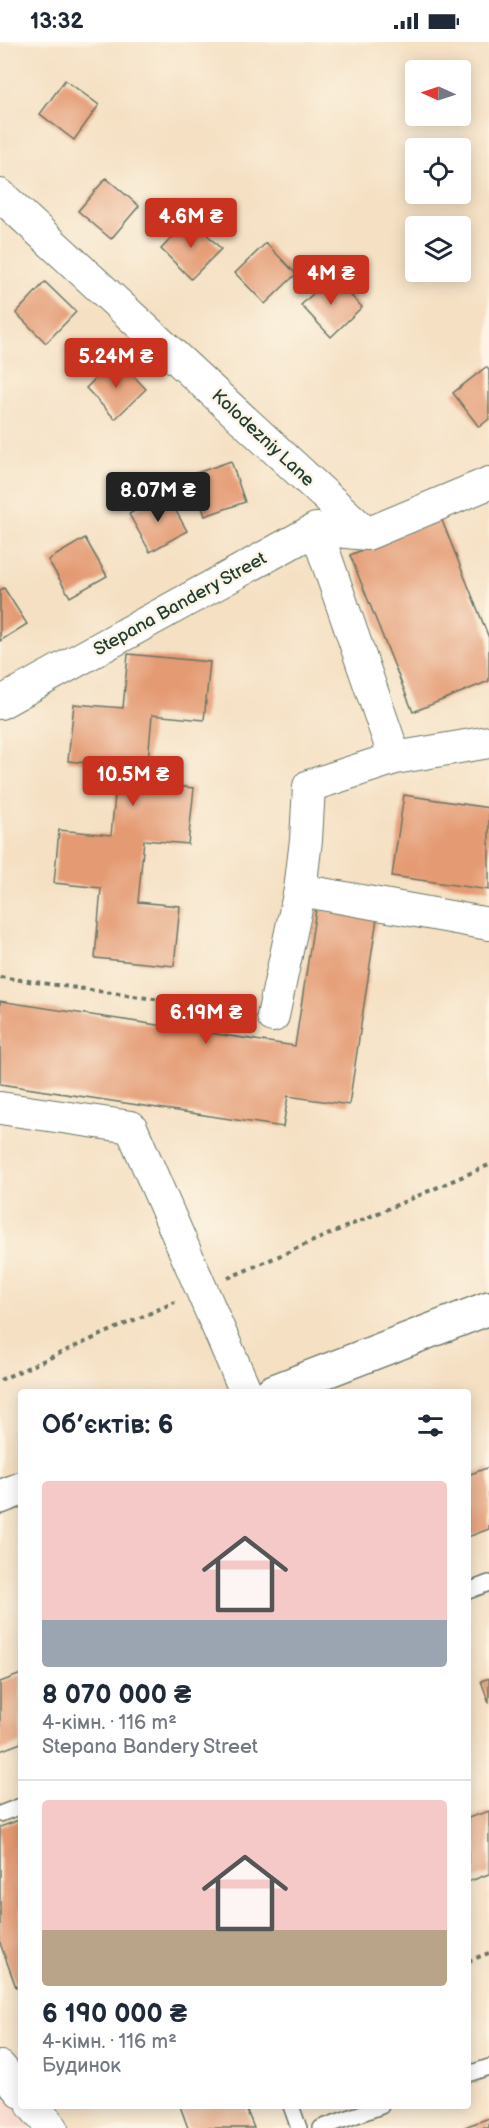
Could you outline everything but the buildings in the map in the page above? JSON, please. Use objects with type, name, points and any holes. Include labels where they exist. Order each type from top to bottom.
[{"type":"street","name":"Kolodezniy Lane","points":[[0,195],[367,534]]},
{"type":"street","points":[[395,758],[316,529],[367,534],[489,483]]},
{"type":"street","name":"Stepana Bandery Street","points":[[0,703],[316,529]]},
{"type":"street","points":[[273,1016],[300,891],[309,786],[395,758],[489,742]]},
{"type":"street","points":[[300,891],[489,924]]},
{"type":"street","points":[[0,1108],[131,1127],[245,1389]]},
{"type":"street","points":[[280,1389],[489,1308]]},
{"type":"street","points":[[0,1497],[18,1490]]},
{"type":"street","points":[[0,2067],[18,2088]]},
{"type":"street","points":[[36,2109],[52,2128]]},
{"type":"lane","points":[[471,1590],[489,1583]]},
{"type":"lane","points":[[0,1814],[18,1807]]},
{"type":"lane","points":[[471,2073],[489,2067]]},
{"type":"lane","points":[[292,2109],[299,2128]]},
{"type":"lane","points":[[321,2128],[373,2109]]},
{"type":"path","points":[[0,977],[273,1016]]},
{"type":"path","points":[[0,1380],[200,1290],[489,1165]]},
{"type":"path","points":[[471,1959],[489,1953]]},
{"type":"shaded area","points":[[0,2067],[18,2088],[18,2109],[36,2109],[52,2128],[0,2128]]}]
